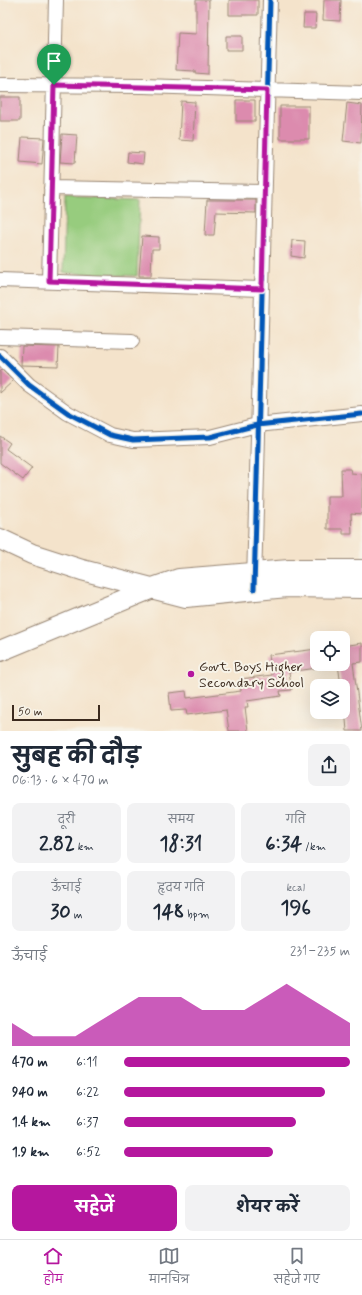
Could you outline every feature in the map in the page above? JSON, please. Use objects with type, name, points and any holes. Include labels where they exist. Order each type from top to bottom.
[{"type":"street","points":[[49,281],[56,0]]},
{"type":"street","points":[[254,581],[270,0]]},
{"type":"street","points":[[0,85],[362,93]]},
{"type":"street","points":[[51,188],[264,192]]},
{"type":"street","points":[[0,280],[262,289]]},
{"type":"street","points":[[0,337],[132,341]]},
{"type":"street","points":[[0,356],[29,386],[68,413],[110,435],[133,440],[210,437],[258,425],[362,414]]},
{"type":"street","points":[[0,539],[32,554],[150,589]]},
{"type":"street","points":[[254,581],[307,569],[362,570]]},
{"type":"street","points":[[0,651],[150,589],[179,579],[254,581],[287,587],[362,588]]},
{"type":"green space","points":[[65,197],[140,200],[137,276],[63,273]]},
{"type":"building","points":[[196,0],[209,0],[208,74],[195,73],[195,71],[176,70],[178,33],[196,34]]},
{"type":"building","points":[[229,0],[258,0],[258,15],[229,15]]},
{"type":"building","points":[[324,0],[341,0],[340,21],[323,20]]},
{"type":"building","points":[[304,14],[316,14],[315,28],[303,28]]},
{"type":"building","points":[[226,36],[242,36],[242,50],[226,50]]},
{"type":"building","points":[[0,97],[20,97],[20,121],[0,121]]},
{"type":"building","points":[[236,100],[255,100],[255,121],[236,121]]},
{"type":"building","points":[[181,101],[195,102],[193,141],[179,140]]},
{"type":"building","points":[[347,103],[362,105],[361,143],[343,141]]},
{"type":"building","points":[[280,106],[309,106],[309,139],[280,139]]},
{"type":"building","points":[[62,134],[77,135],[75,163],[60,162]]},
{"type":"building","points":[[22,137],[44,138],[42,164],[20,162]]},
{"type":"building","points":[[128,152],[144,153],[143,164],[127,162]]},
{"type":"building","points":[[207,200],[256,200],[256,213],[216,212],[214,235],[205,235]]},
{"type":"building","points":[[142,236],[159,237],[159,249],[152,249],[151,276],[139,276]]},
{"type":"building","points":[[292,240],[305,241],[304,258],[291,256]]},
{"type":"building","points":[[22,346],[59,347],[58,366],[21,365]]},
{"type":"building","points":[[2,370],[13,381],[0,393],[0,372]]},
{"type":"building","points":[[0,436],[10,443],[6,449],[32,468],[23,480],[0,463]]},
{"type":"building","points":[[341,469],[350,469],[351,473],[362,474],[362,514],[351,513],[352,534],[343,534],[343,529],[327,529],[327,496],[342,496]]},
{"type":"building","points":[[362,643],[362,662],[353,663],[362,731],[347,731],[346,719],[350,719],[350,679],[340,679],[339,671],[350,671],[350,645]]},
{"type":"building","points":[[310,650],[310,669],[289,672],[292,690],[280,691],[281,696],[247,701],[248,707],[245,707],[248,731],[229,731],[226,710],[187,715],[186,710],[171,711],[169,693],[186,691],[187,698],[241,691],[240,679],[272,675],[269,655]]},
{"type":"cycle path","points":[[254,589],[270,0]]},
{"type":"cycle path","points":[[0,356],[29,385],[68,413],[110,435],[133,440],[210,437],[257,425],[362,414]]},
{"type":"place","name":"Govt. Boys Higher Secondary School","points":[[191,674]]},
{"type":"route","points":[[54,85],[267,90],[262,289],[49,281],[54,85]]}]
